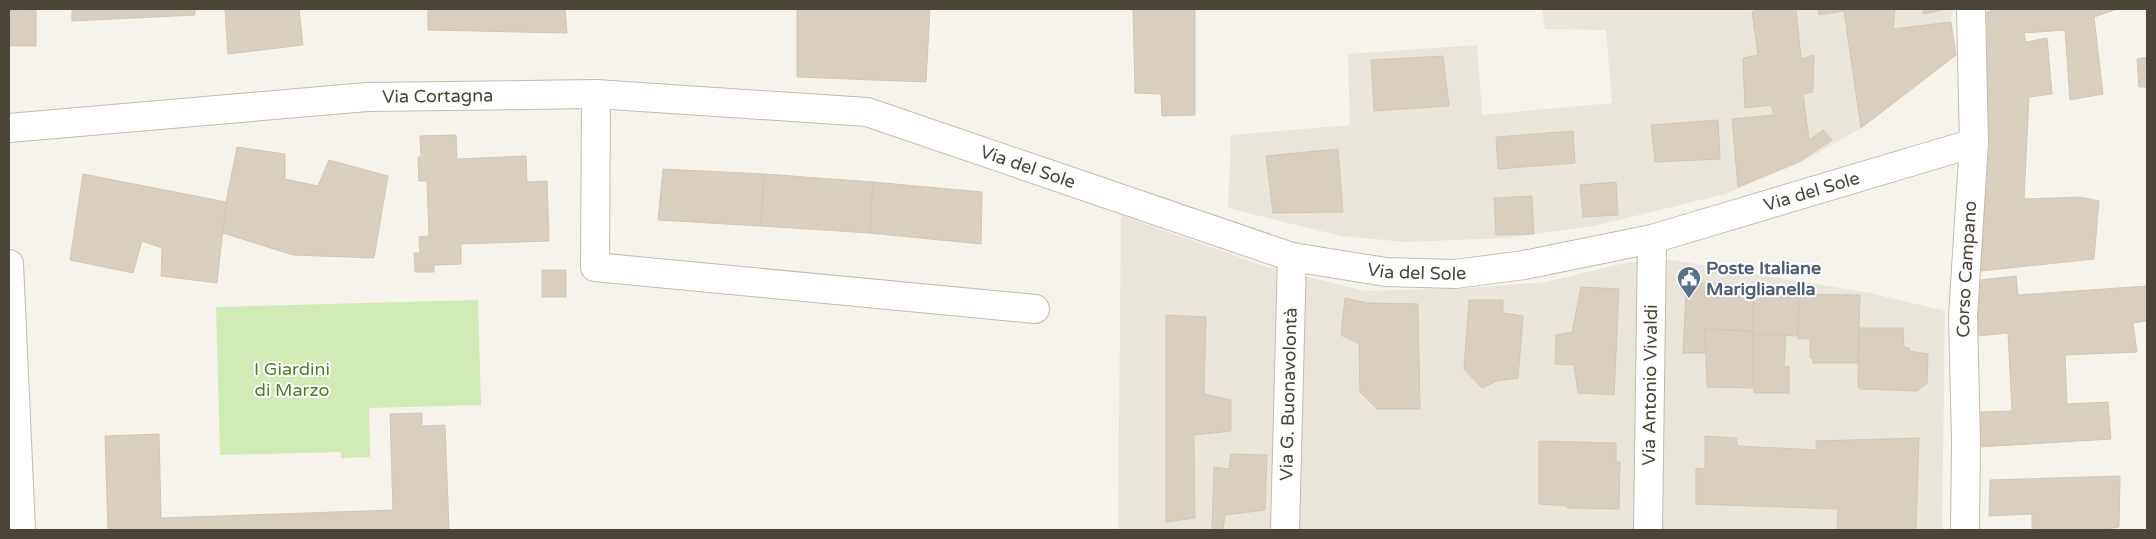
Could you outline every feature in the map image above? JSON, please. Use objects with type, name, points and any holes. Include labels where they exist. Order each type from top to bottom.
[{"type":"street","name":"Corso Campano","points":[[1965,530],[1966,441],[1963,316],[1974,143],[1971,9]]},
{"type":"street","name":"Via Cortagna","points":[[9,128],[367,97],[596,94],[867,112]]},
{"type":"street","points":[[596,94],[595,267],[1035,309]]},
{"type":"street","name":"Via del Sole","points":[[867,112],[1292,257],[1386,272],[1455,274],[1524,265],[1652,239],[1974,143]]},
{"type":"street","name":"Via Antonio Vivaldi","points":[[1648,530],[1652,239]]},
{"type":"street","name":"Via G. Buonavolontà","points":[[1285,530],[1292,257]]},
{"type":"street","points":[[9,264],[21,530]]},
{"type":"shaded area","points":[[1542,9],[1953,9],[1951,22],[1956,55],[1861,128],[1800,163],[1725,194],[1594,226],[1506,238],[1405,242],[1341,236],[1228,208],[1231,135],[1350,125],[1348,54],[1477,45],[1482,115],[1612,103],[1606,30],[1545,29]]},
{"type":"shaded area","points":[[1121,215],[1264,266],[1365,291],[1469,288],[1546,282],[1625,263],[1671,260],[1870,293],[1945,311],[1942,530],[1118,530]]},
{"type":"green space","name":"I Giardini di Marzo","points":[[478,300],[481,405],[369,408],[370,457],[341,458],[341,452],[220,455],[216,307]]},
{"type":"building","points":[[9,9],[36,10],[36,46],[9,46]]},
{"type":"building","points":[[72,9],[195,9],[195,15],[72,21]]},
{"type":"building","points":[[225,9],[299,9],[303,45],[228,54]]},
{"type":"building","points":[[428,9],[565,9],[567,33],[428,30]]},
{"type":"building","points":[[797,9],[930,9],[926,82],[797,77]]},
{"type":"building","points":[[1133,9],[1195,9],[1195,115],[1162,116],[1161,94],[1135,93]]},
{"type":"building","points":[[1761,9],[1796,9],[1801,59],[1814,55],[1813,92],[1803,94],[1809,140],[1823,130],[1832,140],[1800,161],[1738,187],[1732,119],[1774,115],[1771,105],[1745,108],[1743,58],[1758,55],[1752,12]]},
{"type":"building","points":[[1818,9],[1895,9],[1893,29],[1951,22],[1956,55],[1861,128],[1844,11],[1819,15]]},
{"type":"building","points":[[1923,9],[1946,9],[1924,14]]},
{"type":"building","points":[[1997,9],[2117,9],[2094,17],[2103,94],[2070,100],[2065,30],[2024,33],[2026,42],[2047,38],[2052,94],[2029,97],[2024,199],[2080,197],[2099,201],[2094,259],[1981,271],[1987,91],[1987,12]]},
{"type":"building","points":[[1443,56],[1449,106],[1374,111],[1371,60]]},
{"type":"building","points":[[2147,57],[2147,87],[2139,87],[2137,59]]},
{"type":"building","points":[[1718,120],[1720,159],[1655,162],[1651,125]]},
{"type":"building","points":[[1573,131],[1575,163],[1498,169],[1496,137]]},
{"type":"building","points":[[456,135],[457,159],[526,156],[527,182],[547,181],[549,241],[461,244],[461,264],[434,265],[434,272],[415,272],[414,253],[420,253],[419,237],[429,236],[427,181],[419,181],[418,157],[421,157],[420,136]]},
{"type":"building","points":[[237,147],[285,154],[285,179],[318,186],[329,160],[388,176],[374,258],[293,255],[223,233],[226,202]]},
{"type":"building","points":[[1338,149],[1343,212],[1273,213],[1266,156]]},
{"type":"building","points":[[663,169],[764,174],[761,226],[658,220]]},
{"type":"building","points":[[83,174],[226,202],[217,283],[161,276],[162,248],[142,241],[133,273],[70,260]]},
{"type":"building","points":[[764,174],[873,182],[870,233],[761,226]]},
{"type":"building","points":[[873,182],[982,192],[981,244],[870,233]]},
{"type":"building","points":[[1616,182],[1618,215],[1583,217],[1580,185]]},
{"type":"building","points":[[1532,196],[1534,234],[1496,235],[1494,198]]},
{"type":"building","points":[[542,270],[566,270],[566,297],[542,297]]},
{"type":"building","points":[[2016,276],[2018,295],[2147,286],[2147,321],[2133,323],[2137,352],[2065,355],[2067,404],[2108,402],[2111,439],[1980,447],[1981,412],[2012,411],[2008,333],[1977,336],[1981,280]]},
{"type":"building","points":[[1694,283],[1718,283],[1752,287],[1753,331],[1705,329],[1706,353],[1683,353],[1686,291],[1693,291]]},
{"type":"building","points":[[1581,287],[1619,289],[1614,395],[1578,393],[1574,365],[1555,364],[1556,335],[1572,332]]},
{"type":"building","points":[[1754,288],[1800,291],[1798,336],[1753,334]]},
{"type":"building","points":[[1799,294],[1860,295],[1858,363],[1813,363],[1813,359],[1810,358],[1810,338],[1798,339]]},
{"type":"building","points":[[1345,298],[1367,303],[1418,304],[1420,409],[1377,409],[1360,392],[1359,344],[1341,335]]},
{"type":"building","points":[[1469,300],[1503,300],[1503,313],[1523,316],[1518,378],[1497,381],[1482,388],[1464,369]]},
{"type":"building","points":[[1166,315],[1206,317],[1204,394],[1231,400],[1231,431],[1194,435],[1195,518],[1166,522]]},
{"type":"building","points":[[1859,328],[1903,328],[1904,347],[1909,348],[1909,351],[1928,354],[1927,383],[1917,391],[1862,389],[1858,387]]},
{"type":"building","points":[[1705,329],[1753,331],[1753,388],[1707,387]]},
{"type":"building","points":[[1753,334],[1786,335],[1784,367],[1789,366],[1789,393],[1754,393]]},
{"type":"building","points":[[422,413],[422,426],[445,425],[449,530],[108,530],[105,436],[159,434],[161,518],[393,510],[390,414]]},
{"type":"building","points":[[1705,436],[1736,438],[1738,446],[1816,450],[1816,441],[1919,438],[1916,530],[1837,530],[1838,509],[1696,504],[1696,468],[1705,469]]},
{"type":"building","points":[[1539,441],[1616,443],[1616,462],[1620,462],[1619,509],[1567,508],[1567,506],[1539,504]]},
{"type":"building","points":[[1231,454],[1267,455],[1265,510],[1225,515],[1223,530],[1212,530],[1214,467],[1229,469]]},
{"type":"building","points":[[2120,476],[2119,527],[2100,530],[2032,530],[2032,514],[1989,516],[1990,480]]},
{"type":"place","name":"Poste Italiane Mariglianella","points":[[1689,299]]}]
